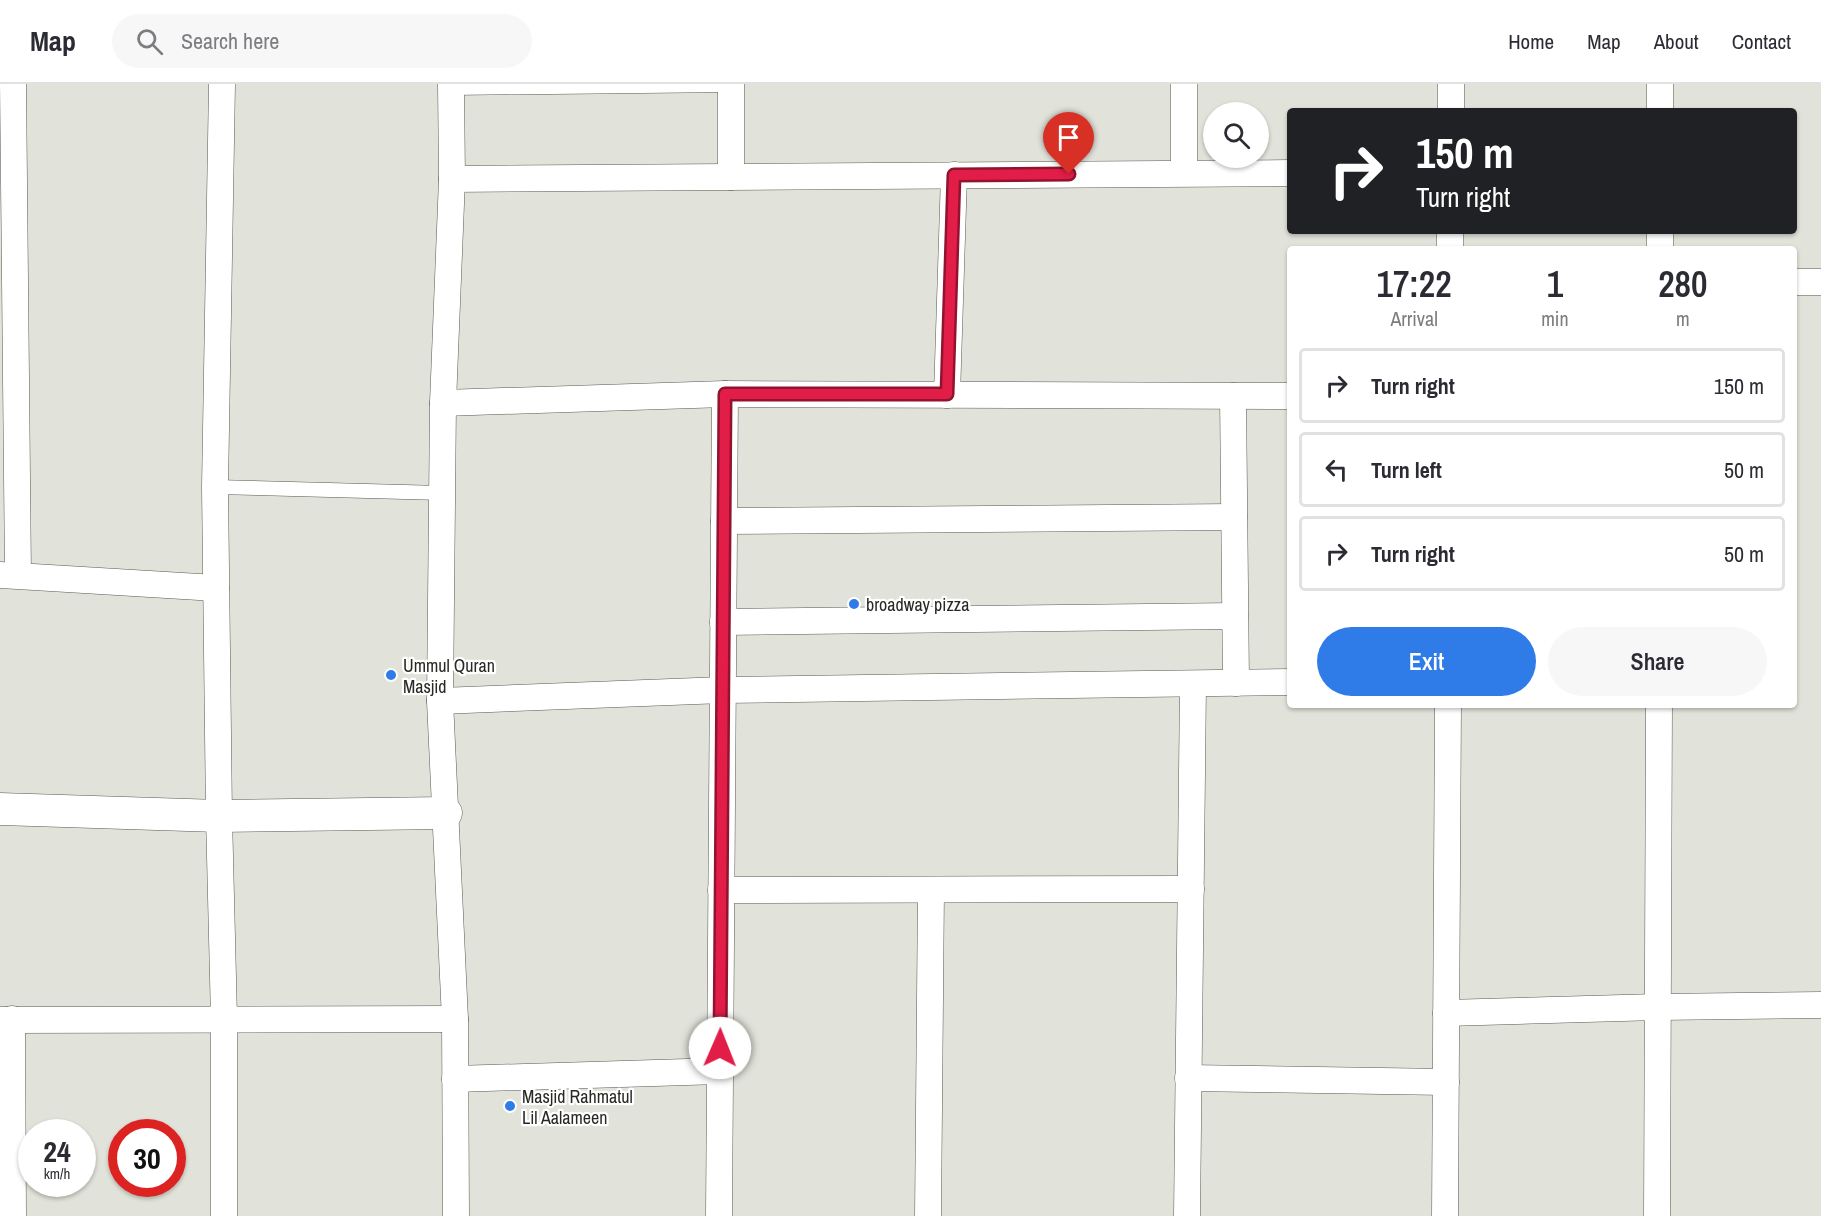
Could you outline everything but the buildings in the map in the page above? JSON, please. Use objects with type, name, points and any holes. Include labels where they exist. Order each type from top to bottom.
[{"type":"street","points":[[13,84],[9,575],[216,588]]},
{"type":"street","points":[[222,84],[216,588],[224,1018],[224,1216]]},
{"type":"street","points":[[1184,84],[1184,173]]},
{"type":"street","points":[[1451,84],[1451,108]]},
{"type":"street","points":[[1660,84],[1660,108]]},
{"type":"street","points":[[731,85],[731,177]]},
{"type":"street","points":[[451,86],[452,179],[443,403],[440,701],[455,1019],[456,1216]]},
{"type":"street","points":[[452,179],[1287,173]]},
{"type":"street","points":[[947,394],[954,175]]},
{"type":"street","points":[[1797,282],[1821,282]]},
{"type":"street","points":[[443,403],[725,394],[1287,396]]},
{"type":"street","points":[[719,1216],[725,394]]},
{"type":"street","points":[[1233,396],[1236,683]]},
{"type":"street","points":[[724,521],[1234,518]]},
{"type":"street","points":[[723,622],[1235,616]]},
{"type":"street","points":[[440,701],[723,690],[1287,682]]},
{"type":"street","points":[[1186,1216],[1193,684]]},
{"type":"street","points":[[1445,1216],[1448,708]]},
{"type":"street","points":[[1657,1216],[1659,708]]},
{"type":"street","points":[[0,809],[219,816],[446,813]]},
{"type":"street","points":[[721,890],[1191,889]]},
{"type":"street","points":[[928,1216],[931,890]]},
{"type":"street","points":[[1446,1013],[1821,1005]]},
{"type":"street","points":[[13,1216],[6,1019],[455,1019]]},
{"type":"street","points":[[455,1079],[720,1071]]},
{"type":"street","points":[[1188,1078],[1446,1082]]},
{"type":"lane","points":[[451,86],[731,85]]},
{"type":"lane","points":[[216,487],[442,493]]},
{"type":"place","name":"broadway pizza","points":[[854,604]]},
{"type":"place","name":"Ummul Quran Masjid","points":[[391,675]]},
{"type":"place","name":"Masjid Rahmatul Lil Aalameen","points":[[510,1106]]},
{"type":"route","points":[[720,1048],[725,394],[947,394],[954,175],[1069,174]]}]
